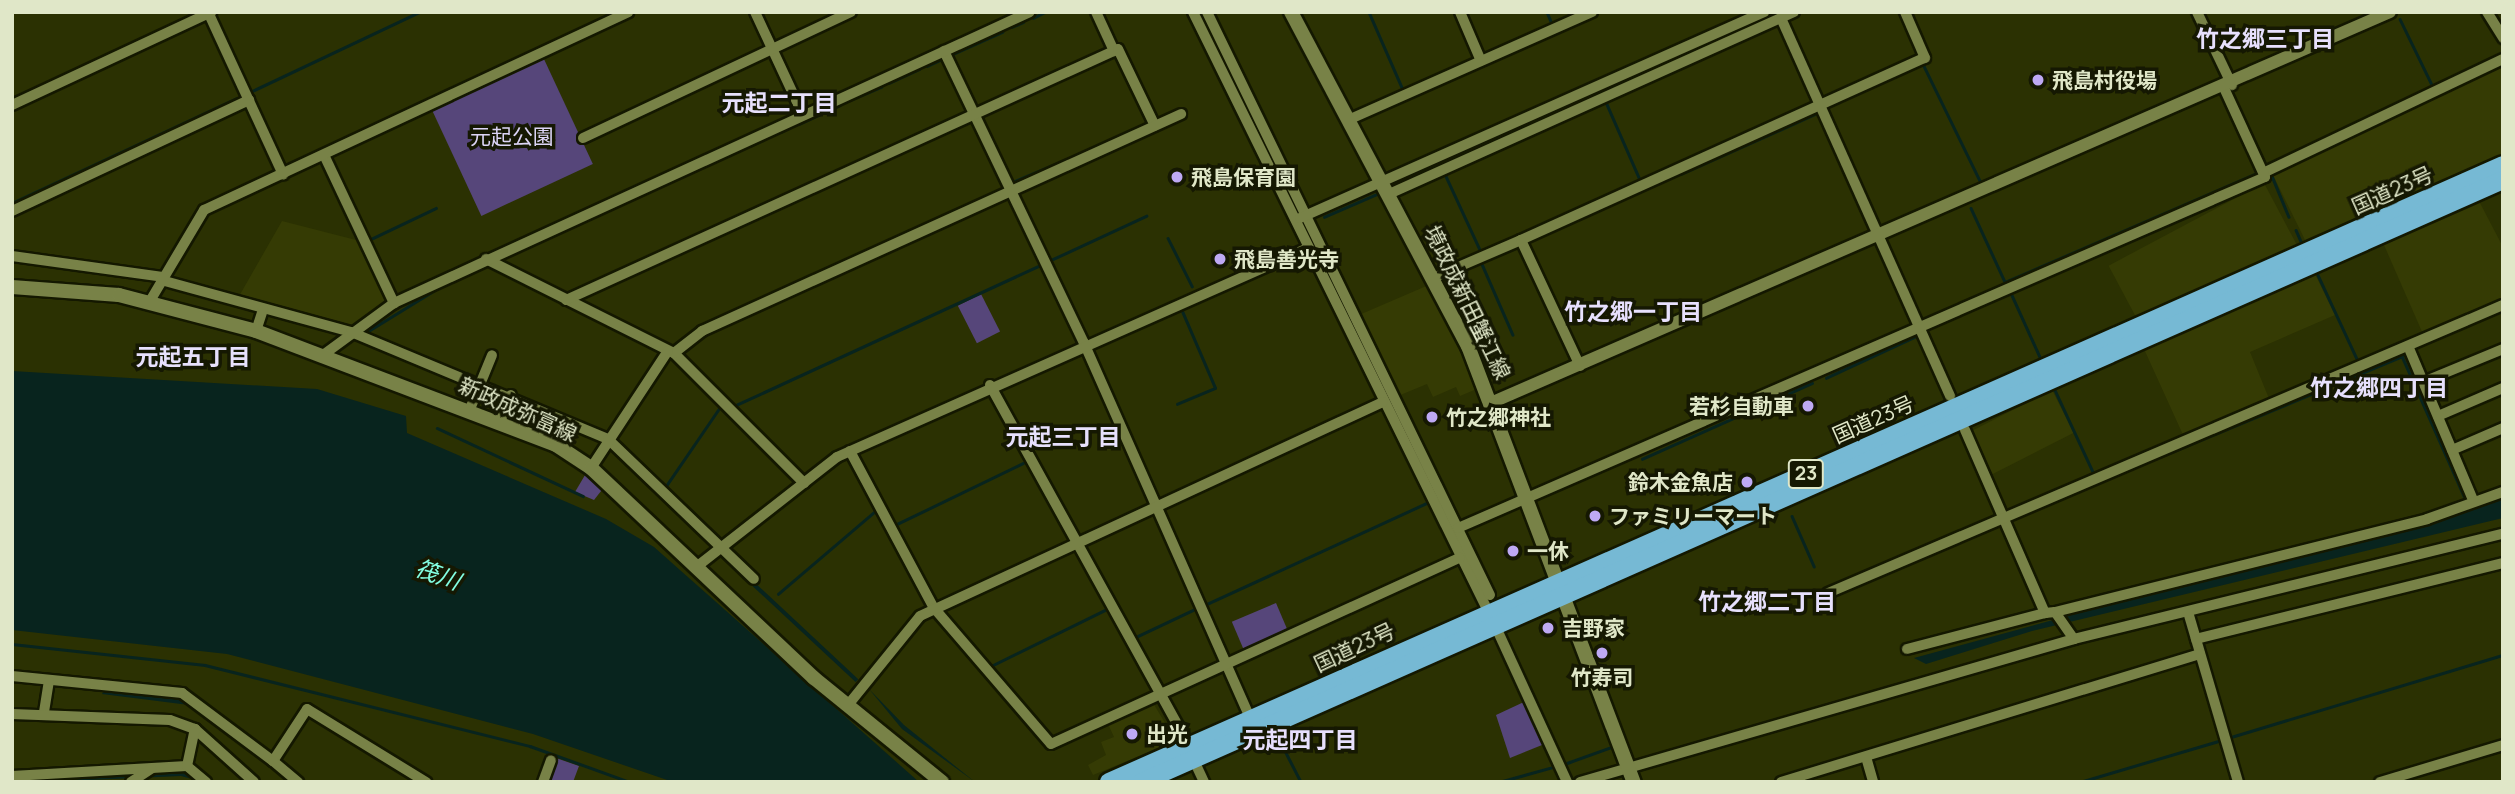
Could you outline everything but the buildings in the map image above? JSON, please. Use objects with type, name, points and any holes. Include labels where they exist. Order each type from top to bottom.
[{"type":"highway","name":"国道23号","points":[[1142,782],[1561,589],[2503,165]]},
{"type":"highway","name":"国道23号","points":[[1109,782],[2503,180]]},
{"type":"main road","name":"境政成新田蟹江線","points":[[1291,12],[1435,276],[1493,402],[1631,775]]},
{"type":"main road","name":"新政成弥富線","points":[[12,288],[150,301],[256,331],[470,409],[591,468],[695,568],[848,705],[942,782]]},
{"type":"street","points":[[150,301],[204,210],[628,12]]},
{"type":"street","points":[[755,12],[803,115]]},
{"type":"street","points":[[583,138],[850,12]]},
{"type":"street","points":[[323,355],[394,303],[1030,12]]},
{"type":"street","points":[[1096,12],[1155,126]]},
{"type":"street","points":[[1193,12],[1485,606]]},
{"type":"street","points":[[1207,12],[1490,595]]},
{"type":"street","points":[[1460,12],[1480,61]]},
{"type":"street","points":[[1348,120],[1591,12]]},
{"type":"street","points":[[1386,189],[1764,12]]},
{"type":"street","points":[[1294,220],[1386,189],[1794,12]]},
{"type":"street","points":[[1435,276],[1925,58],[1905,12]]},
{"type":"street","points":[[2197,12],[2265,172]]},
{"type":"street","points":[[1493,402],[2228,86],[2390,12]]},
{"type":"street","points":[[2487,12],[2503,38]]},
{"type":"street","points":[[12,105],[209,13],[283,174]]},
{"type":"street","points":[[1781,18],[1950,396]]},
{"type":"street","points":[[944,51],[1084,343],[1251,720]]},
{"type":"street","points":[[566,300],[1114,51]]},
{"type":"street","points":[[1458,528],[1529,499],[2265,172],[2503,59]]},
{"type":"street","points":[[12,211],[248,100]]},
{"type":"street","points":[[591,468],[607,439],[671,352],[702,331],[1181,114]]},
{"type":"street","points":[[324,155],[394,303]]},
{"type":"street","points":[[1521,240],[1580,366]]},
{"type":"street","points":[[695,568],[723,549],[804,483],[850,451],[1084,343],[1308,248]]},
{"type":"street","points":[[12,256],[162,279],[351,332],[479,382],[607,439],[754,579]]},
{"type":"street","points":[[486,259],[671,352],[804,483]]},
{"type":"street","points":[[1828,593],[2503,305]]},
{"type":"street","points":[[256,331],[263,309]]},
{"type":"street","points":[[2408,346],[2474,502]]},
{"type":"street","points":[[2423,382],[2503,348]]},
{"type":"street","points":[[470,409],[492,355]]},
{"type":"street","points":[[990,385],[1072,543],[1184,736]]},
{"type":"street","points":[[2438,416],[2503,388]]},
{"type":"street","points":[[499,422],[511,396]]},
{"type":"street","points":[[848,705],[906,629],[934,608],[1383,402]]},
{"type":"street","points":[[2452,450],[2503,428]]},
{"type":"street","points":[[1965,430],[2003,519],[2053,613],[2071,634]]},
{"type":"street","points":[[850,451],[934,608],[1051,744],[1460,558]]},
{"type":"street","points":[[1907,649],[2053,613],[2474,502],[2503,492]]},
{"type":"street","points":[[1580,782],[1631,775],[2071,634],[2188,612],[2503,534]]},
{"type":"street","points":[[2196,639],[2503,564]]},
{"type":"street","points":[[2188,612],[2238,782]]},
{"type":"street","points":[[1499,634],[1567,782]]},
{"type":"street","points":[[1782,782],[2200,654]]},
{"type":"street","points":[[12,676],[48,685],[182,693],[298,782]]},
{"type":"street","points":[[44,712],[48,685]]},
{"type":"street","points":[[273,761],[307,709],[426,782]]},
{"type":"street","points":[[12,713],[44,712],[170,720],[199,732],[254,782]]},
{"type":"street","points":[[187,766],[199,732],[217,720]]},
{"type":"street","points":[[2380,782],[2503,745]]},
{"type":"street","points":[[1866,757],[1873,782]]},
{"type":"street","points":[[543,782],[551,760]]},
{"type":"street","points":[[21,778],[187,766],[206,782]]},
{"type":"street","points":[[1197,767],[1204,782]]},
{"type":"street","points":[[134,780],[149,770]]},
{"type":"shaded area","points":[[2503,64],[2503,154],[2305,240],[2272,173]]},
{"type":"shaded area","points":[[2264,183],[2296,244],[2141,327],[2109,266]]},
{"type":"shaded area","points":[[2480,203],[2503,247],[2503,301],[2423,334],[2384,245]]},
{"type":"shaded area","points":[[282,221],[356,240],[386,303],[349,329],[238,298]]},
{"type":"shaded area","points":[[2315,274],[2335,315],[2250,352],[2270,401],[2184,437],[2144,349]]},
{"type":"shaded area","points":[[1431,284],[1479,388],[1460,396],[1456,387],[1433,397],[1427,384],[1398,396],[1359,315]]},
{"type":"shaded area","points":[[2052,390],[2074,433],[1992,475],[1970,432]]},
{"type":"shaded area","points":[[1153,703],[1176,741],[1093,775],[1088,765],[1106,755],[1101,742],[1114,737],[1108,724]]},
{"type":"green space","name":"元起公園","points":[[543,57],[593,164],[481,216],[432,109]]},
{"type":"green space","points":[[981,294],[1000,331],[977,343],[958,306]]},
{"type":"green space","points":[[588,470],[605,486],[594,500],[575,492]]},
{"type":"green space","points":[[1276,603],[1288,631],[1244,649],[1232,622]]},
{"type":"green space","points":[[1526,701],[1547,743],[1510,758],[1496,715]]},
{"type":"green space","points":[[556,758],[579,766],[573,782],[547,782]]},
{"type":"water","points":[[1775,12],[1786,12],[1392,184]]},
{"type":"water","name":"筏川","points":[[12,371],[317,389],[406,416],[407,433],[606,519],[654,547],[919,782],[673,782],[533,734],[227,654],[12,630]]},
{"type":"water","points":[[2503,497],[2503,518],[2032,631],[1926,664],[1914,658]]},
{"type":"water","points":[[723,553],[858,679],[856,682],[720,556]]},
{"type":"water","points":[[105,689],[184,696],[291,782],[189,705],[102,694]]},
{"type":"water","points":[[869,689],[904,725],[975,782],[902,729]]},
{"type":"water","points":[[184,770],[203,782],[181,776],[45,782]]},
{"type":"waterway","points":[[12,99],[197,12]]},
{"type":"waterway","points":[[250,92],[419,12]]},
{"type":"waterway","points":[[1033,18],[1045,12]]},
{"type":"waterway","points":[[1369,12],[1403,90],[1469,60]]},
{"type":"waterway","points":[[1547,12],[1552,24]]},
{"type":"waterway","points":[[1559,21],[1578,12]]},
{"type":"waterway","points":[[2191,12],[2223,80]]},
{"type":"waterway","points":[[2400,19],[2433,87]]},
{"type":"waterway","points":[[1012,27],[1023,22]]},
{"type":"waterway","points":[[953,54],[1002,32]]},
{"type":"waterway","points":[[1484,54],[1505,45]]},
{"type":"waterway","points":[[927,66],[942,59]]},
{"type":"waterway","points":[[1924,66],[1982,185]]},
{"type":"waterway","points":[[889,83],[919,69]]},
{"type":"waterway","points":[[848,101],[881,87]]},
{"type":"waterway","points":[[2232,93],[2265,163]]},
{"type":"waterway","points":[[12,203],[237,98]]},
{"type":"waterway","points":[[1606,102],[1640,180]]},
{"type":"waterway","points":[[799,124],[840,105]]},
{"type":"waterway","points":[[1681,174],[1815,114]]},
{"type":"waterway","points":[[781,132],[791,127]]},
{"type":"waterway","points":[[750,146],[763,140]]},
{"type":"waterway","points":[[1015,181],[1112,140]]},
{"type":"waterway","points":[[1971,208],[2005,282],[2257,173]]},
{"type":"waterway","points":[[1445,174],[1481,252]]},
{"type":"waterway","points":[[2272,176],[2289,217]]},
{"type":"waterway","points":[[1324,217],[1379,193]]},
{"type":"waterway","points":[[369,240],[436,208]]},
{"type":"waterway","points":[[1051,260],[1146,216]]},
{"type":"waterway","points":[[2296,230],[2301,241]]},
{"type":"waterway","points":[[1168,238],[1192,286]]},
{"type":"waterway","points":[[1482,264],[1513,335]]},
{"type":"waterway","points":[[734,406],[1039,266]]},
{"type":"waterway","points":[[2318,275],[2358,361]]},
{"type":"waterway","points":[[365,333],[435,290]]},
{"type":"waterway","points":[[2011,293],[2040,357]]},
{"type":"waterway","points":[[1177,404],[1215,388],[1181,309]]},
{"type":"waterway","points":[[674,345],[697,329]]},
{"type":"waterway","points":[[1826,378],[1914,337]]},
{"type":"waterway","points":[[2155,459],[2402,356],[2464,496]]},
{"type":"waterway","points":[[1642,459],[1812,383]]},
{"type":"waterway","points":[[2055,390],[2094,474]]},
{"type":"waterway","points":[[666,486],[720,407]]},
{"type":"waterway","points":[[437,428],[583,496]]},
{"type":"waterway","points":[[895,525],[1023,463]]},
{"type":"waterway","points":[[1207,604],[1427,503]]},
{"type":"waterway","points":[[778,594],[874,512]]},
{"type":"waterway","points":[[1792,516],[1814,566]]},
{"type":"waterway","points":[[1825,588],[1954,533]]},
{"type":"waterway","points":[[1136,637],[1197,608]]},
{"type":"waterway","points":[[993,665],[1105,610]]},
{"type":"waterway","points":[[12,644],[205,665],[530,746],[630,782]]},
{"type":"waterway","points":[[2231,737],[2503,655]]},
{"type":"waterway","points":[[1279,739],[1301,782]]},
{"type":"waterway","points":[[2080,782],[2218,741]]},
{"type":"waterway","points":[[1567,763],[1614,746]]},
{"type":"waterway","points":[[1499,782],[1553,767]]},
{"type":"place","name":"飛島村役場","points":[[2038,80]]},
{"type":"place","name":"飛島保育園","points":[[1177,177]]},
{"type":"place","name":"飛島善光寺","points":[[1220,259]]},
{"type":"place","name":"若杉自動車","points":[[1808,406]]},
{"type":"place","name":"竹之郷神社","points":[[1432,417]]},
{"type":"place","name":"鈴木金魚店","points":[[1747,482]]},
{"type":"place","name":"ファミリーマート","points":[[1595,516]]},
{"type":"place","name":"一休","points":[[1513,551]]},
{"type":"place","name":"吉野家","points":[[1548,628]]},
{"type":"place","name":"竹寿司","points":[[1602,653]]},
{"type":"place","name":"出光","points":[[1132,734]]},
{"type":"district","name":"竹之郷三丁目","points":[[2265,38]]},
{"type":"district","name":"元起二丁目","points":[[779,102]]},
{"type":"district","name":"竹之郷一丁目","points":[[1633,311]]},
{"type":"district","name":"元起五丁目","points":[[193,356]]},
{"type":"district","name":"竹之郷四丁目","points":[[2379,387]]},
{"type":"district","name":"元起三丁目","points":[[1063,436]]},
{"type":"district","name":"竹之郷二丁目","points":[[1767,601]]},
{"type":"district","name":"元起四丁目","points":[[1300,739]]}]
